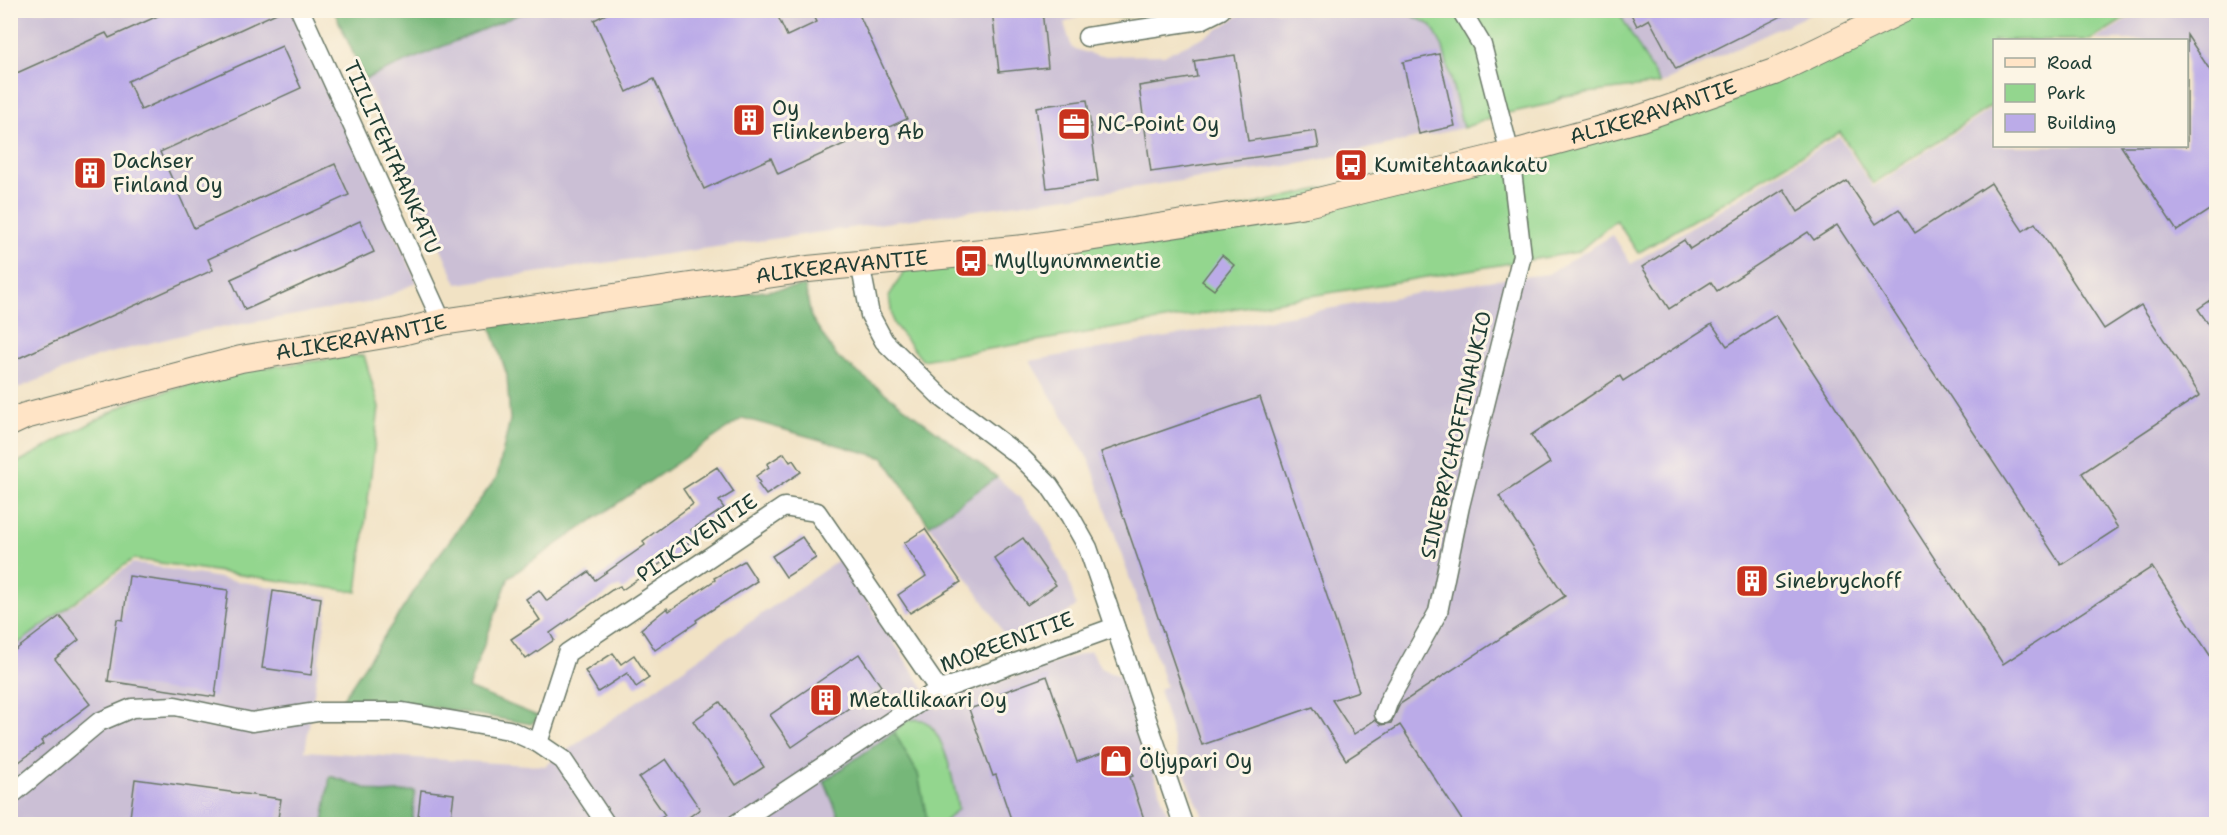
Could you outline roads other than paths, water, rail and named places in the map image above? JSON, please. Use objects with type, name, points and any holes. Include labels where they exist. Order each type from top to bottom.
[{"type":"street","name":"TIILITEHTAANKATU","points":[[300,10],[442,322]]},
{"type":"street","points":[[1087,37],[1201,21],[1221,10]]},
{"type":"street","points":[[1461,10],[1482,45],[1510,154]]},
{"type":"street","name":"ALIKERAVANTIE","points":[[10,423],[25,416],[241,359],[402,332],[442,322],[860,262],[1024,248],[1306,204],[1510,154],[1641,118],[1774,72],[1902,10]]},
{"type":"street","name":"SINEBRYCHOFFINAUKIO","points":[[1384,714],[1389,700],[1438,612],[1460,506],[1522,255],[1510,154]]},
{"type":"street","points":[[860,262],[870,315],[884,341],[940,396],[1023,458],[1049,485],[1070,516],[1088,548],[1183,825]]},
{"type":"street","name":"PIIKIVENTIE","points":[[538,743],[567,654],[784,507],[818,512],[939,690]]},
{"type":"street","name":"MOREENITIE","points":[[736,825],[939,690],[1115,627]]},
{"type":"street","points":[[10,796],[99,722],[132,708],[175,706],[252,722],[317,712],[403,712],[509,730],[538,743],[562,760],[606,825]]},
{"type":"place","name":"Oy Flinkenberg Ab","points":[[749,120]]},
{"type":"place","name":"NC-Point Oy","points":[[1074,124]]},
{"type":"place","name":"Kumitehtaankatu","points":[[1351,165]]},
{"type":"place","name":"Dachser Finland Oy","points":[[90,173]]},
{"type":"place","name":"Myllynummentie","points":[[971,261]]},
{"type":"place","name":"Sinebrychoff","points":[[1752,581]]},
{"type":"place","name":"Metallikaari Oy","points":[[826,700]]},
{"type":"place","name":"Öljypari Oy","points":[[1116,761]]}]
